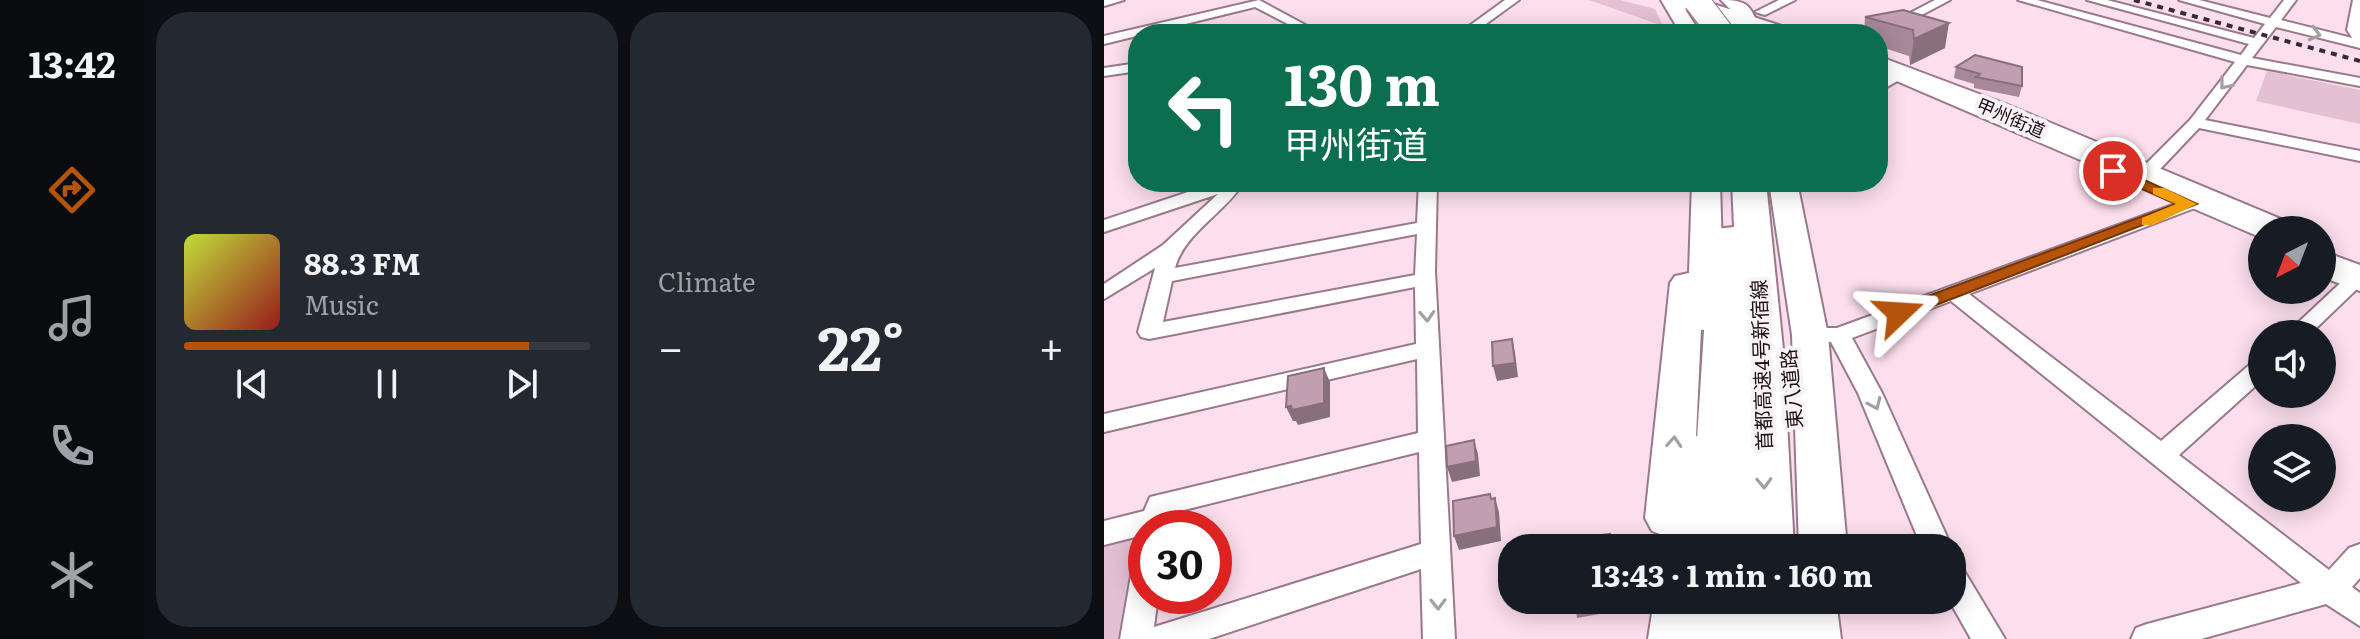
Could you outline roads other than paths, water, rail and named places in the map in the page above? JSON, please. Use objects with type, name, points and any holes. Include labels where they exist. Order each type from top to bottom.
[{"type":"highway","points":[[1679,0],[1753,22]]},
{"type":"highway","points":[[1679,0],[1697,24]]},
{"type":"highway","points":[[1696,0],[1714,24]]},
{"type":"highway","points":[[1732,0],[1753,22]]},
{"type":"highway","name":"甲州街道","points":[[1888,78],[2248,219]]},
{"type":"highway","name":"甲州街道","points":[[2142,178],[2189,204],[2248,230]]},
{"type":"highway","name":"首都高速4号新宿線","points":[[1719,534],[1729,277],[1725,192]]},
{"type":"highway","name":"首都高速4号新宿線","points":[[1750,192],[1761,349],[1766,534]]},
{"type":"highway","points":[[1714,639],[1715,614]]},
{"type":"highway","points":[[1769,614],[1770,639]]},
{"type":"main road","points":[[1662,0],[1674,24]]},
{"type":"main road","points":[[1670,0],[1685,24]]},
{"type":"main road","points":[[1666,534],[1689,268],[1690,192]]},
{"type":"main road","points":[[1689,534],[1700,444],[1708,279],[1706,192]]},
{"type":"main road","name":"東八道路","points":[[1767,192],[1804,534]]},
{"type":"main road","points":[[1786,192],[1824,335],[1823,534]]},
{"type":"main road","points":[[1658,639],[1660,614]]},
{"type":"main road","points":[[1675,639],[1678,614]]},
{"type":"main road","points":[[1811,614],[1814,639]]},
{"type":"main road","points":[[1828,614],[1829,639]]},
{"type":"street","points":[[1104,3],[1118,0]]},
{"type":"street","points":[[1477,24],[1513,0]]},
{"type":"street","points":[[1753,22],[1789,0]]},
{"type":"street","points":[[1888,28],[1944,0]]},
{"type":"street","points":[[2024,0],[2244,60],[2360,82]]},
{"type":"street","points":[[2093,0],[2256,42]]},
{"type":"street","points":[[2185,0],[2360,44]]},
{"type":"street","points":[[2142,178],[2195,123],[2290,0]]},
{"type":"street","points":[[1191,1],[1210,14]]},
{"type":"street","points":[[2360,2],[2355,18],[2356,30],[2360,35]]},
{"type":"street","points":[[1169,24],[1257,3],[1297,24]]},
{"type":"street","points":[[1104,40],[1128,34]]},
{"type":"street","points":[[1104,72],[1128,68]]},
{"type":"street","points":[[2195,123],[2360,156]]},
{"type":"street","points":[[1104,226],[1205,192]]},
{"type":"street","points":[[1104,293],[1170,249],[1229,192]]},
{"type":"street","points":[[1427,192],[1425,279],[1439,639]]},
{"type":"street","points":[[1931,534],[1870,393],[1824,335],[1955,293],[2189,204]]},
{"type":"street","points":[[1166,276],[1424,227]]},
{"type":"street","points":[[1170,249],[1166,276],[1149,332],[1425,279]]},
{"type":"street","points":[[2309,320],[2350,271]]},
{"type":"street","points":[[1955,293],[2360,612]]},
{"type":"street","points":[[1104,423],[1429,349]]},
{"type":"street","points":[[2161,456],[2248,379]]},
{"type":"street","points":[[1158,510],[1160,505],[1432,439]]},
{"type":"street","points":[[1104,533],[1128,529]]},
{"type":"street","points":[[1163,639],[1437,551]]},
{"type":"street","points":[[2164,636],[2331,589],[2360,557]]},
{"type":"street","points":[[1966,601],[1989,639]]},
{"type":"street","points":[[1136,639],[1140,614]]},
{"type":"railway","points":[[2134,0],[2360,61]]}]
